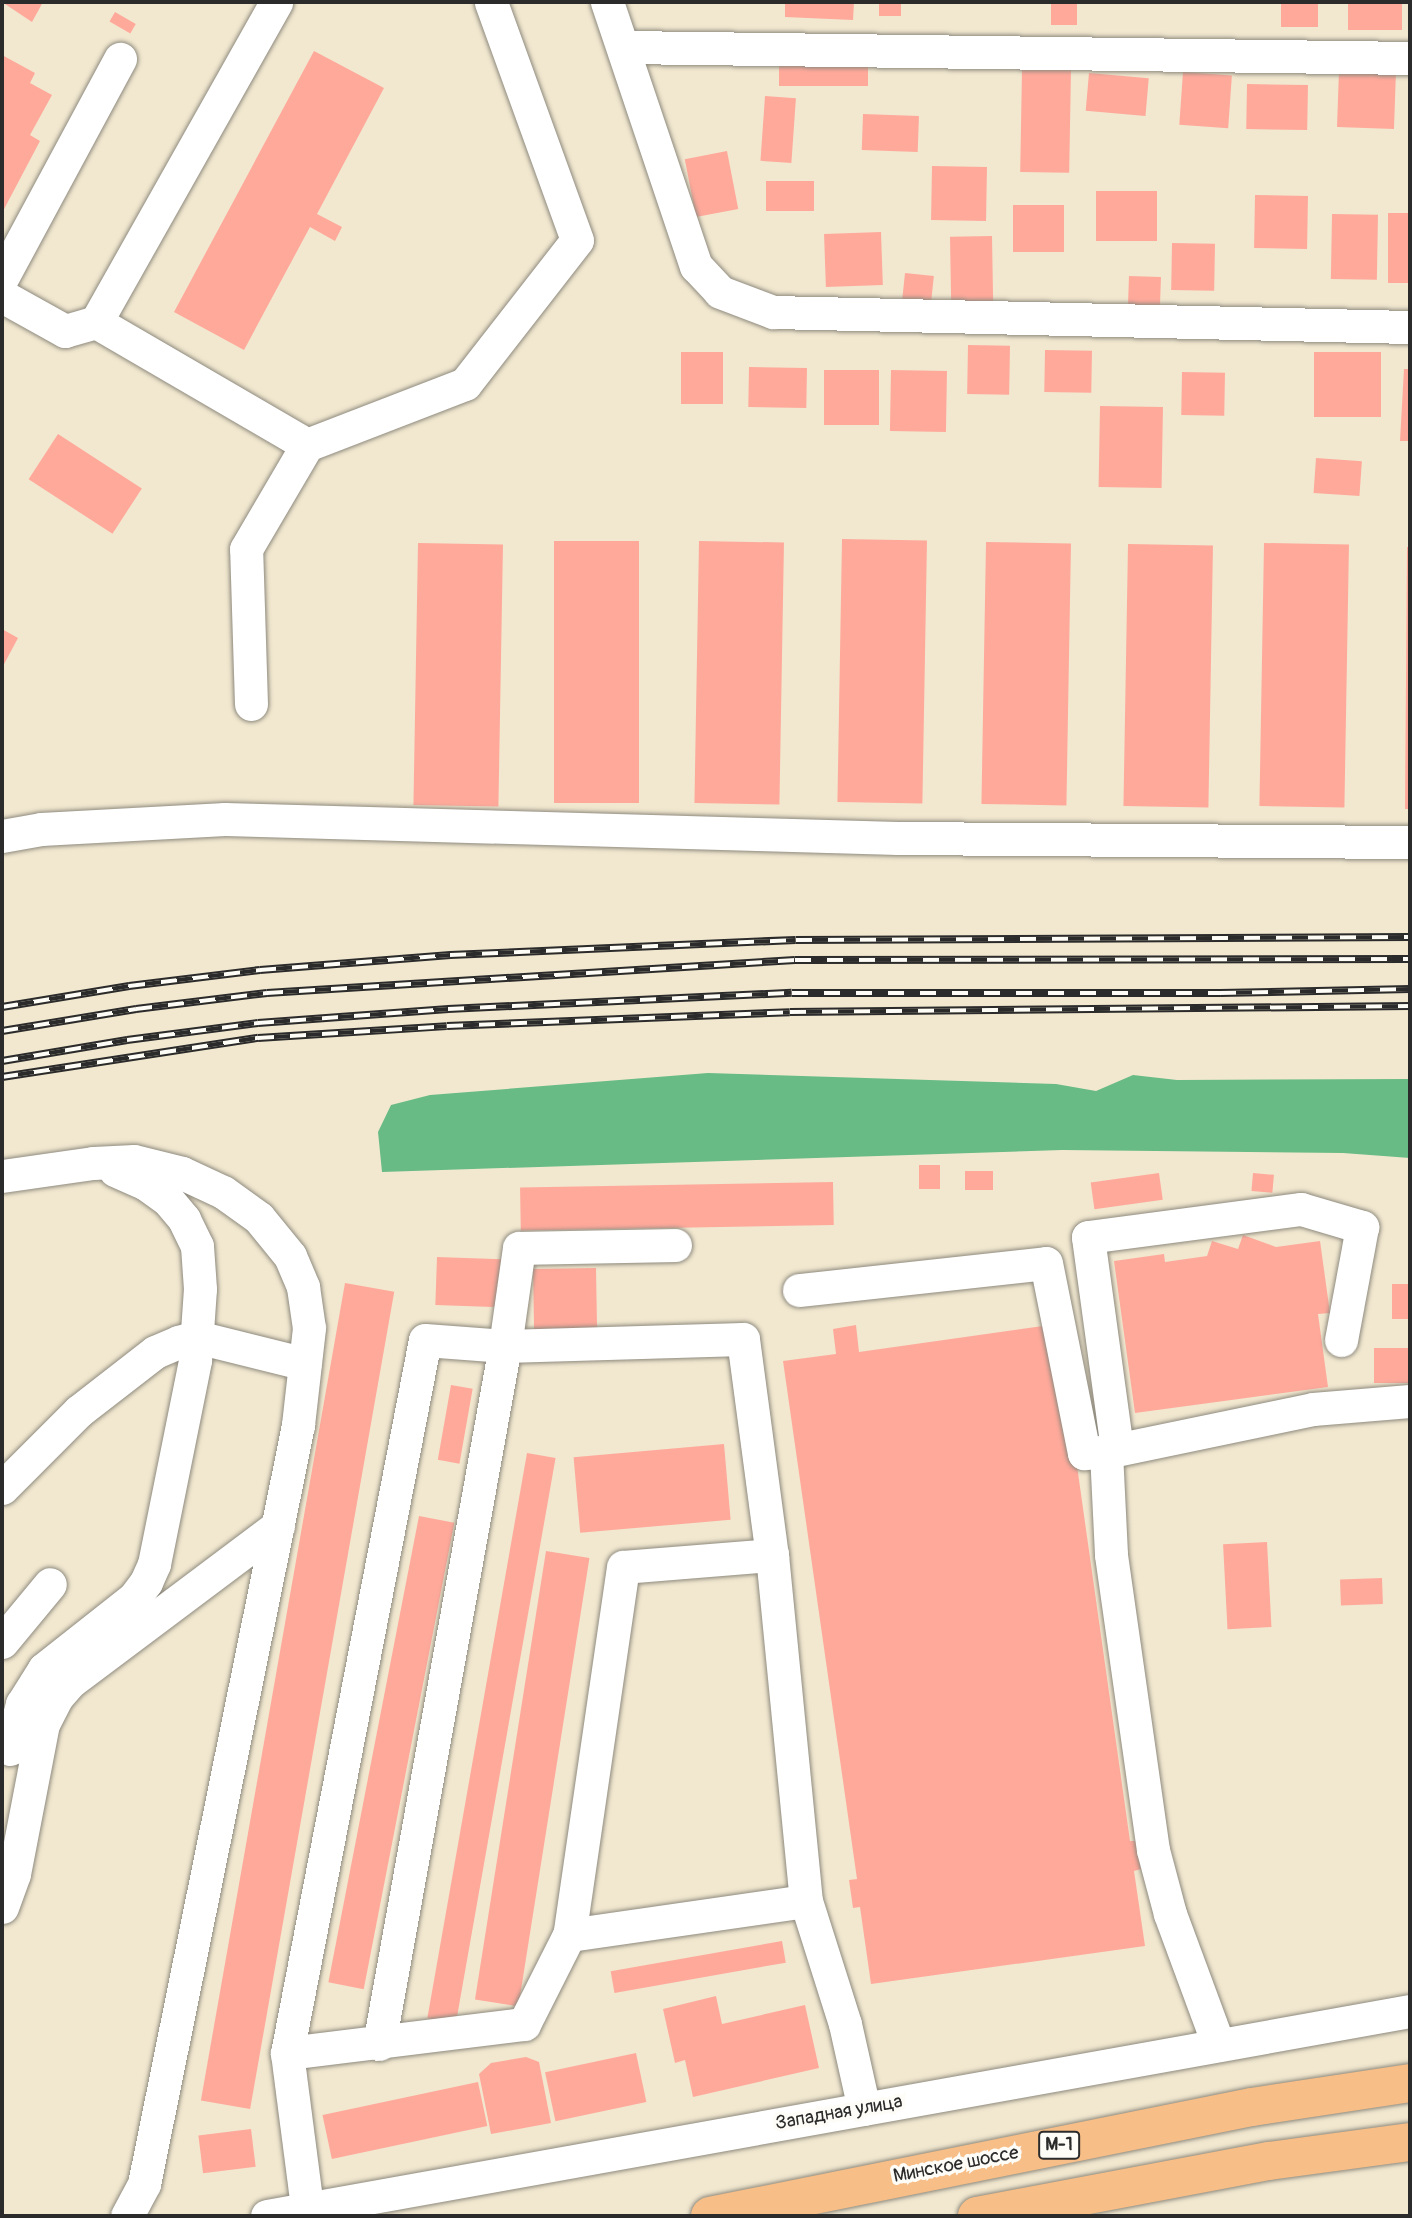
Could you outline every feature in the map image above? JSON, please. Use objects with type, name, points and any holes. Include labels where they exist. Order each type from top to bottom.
[{"type":"highway","name":"Минское шоссе","points":[[710,2216],[1252,2107],[1410,2083]]},
{"type":"highway","points":[[976,2216],[1269,2161],[1410,2141]]},
{"type":"street","points":[[2,296],[65,331],[96,322],[276,2]]},
{"type":"street","points":[[251,704],[246,549],[307,445],[465,384],[577,240],[491,2]]},
{"type":"street","points":[[607,2],[625,47],[695,266],[720,292],[773,312],[1410,327]]},
{"type":"street","points":[[625,47],[1410,58]]},
{"type":"street","points":[[2,278],[120,59]]},
{"type":"street","points":[[96,322],[307,445]]},
{"type":"street","points":[[2,836],[41,830],[225,819],[898,838],[1410,842]]},
{"type":"street","points":[[2,1175],[93,1163],[134,1161],[182,1172],[223,1192],[259,1218],[290,1256],[303,1287],[309,1328],[298,1426],[144,2184],[127,2216]]},
{"type":"street","points":[[10,1749],[22,1704],[44,1669],[134,1598],[146,1582],[157,1550],[195,1360],[200,1265],[197,1246],[184,1219],[169,1200],[146,1184],[93,1163]]},
{"type":"street","points":[[1218,2044],[1170,1914],[1153,1850],[1111,1555],[1112,1451],[1088,1237],[1301,1209],[1362,1227],[1341,1339]]},
{"type":"street","points":[[379,2044],[505,1346],[519,1248],[675,1245]]},
{"type":"street","points":[[799,1290],[1046,1263],[1084,1453],[1112,1451],[1313,1409],[1410,1401]]},
{"type":"street","points":[[2,1488],[90,1402],[155,1352],[197,1337],[304,1364]]},
{"type":"street","points":[[307,2207],[287,2053],[425,1340],[505,1346],[743,1339],[772,1555],[806,1900],[845,2024],[864,2109]]},
{"type":"street","points":[[2,1907],[14,1874],[43,1724],[55,1698],[70,1682],[278,1526]]},
{"type":"street","points":[[287,2053],[379,2044],[524,2024],[569,1935],[622,1567],[772,1555]]},
{"type":"street","points":[[2,1642],[50,1584]]},
{"type":"street","points":[[569,1935],[806,1900]]},
{"type":"street","name":"Западная улица","points":[[267,2216],[1410,2011]]},
{"type":"green space","points":[[708,1073],[1056,1084],[1096,1091],[1133,1075],[1177,1080],[1410,1079],[1410,1158],[1343,1153],[1062,1150],[382,1172],[378,1132],[391,1105],[430,1095]]},
{"type":"building","points":[[2,2],[43,2],[32,22]]},
{"type":"building","points":[[785,2],[854,2],[853,20],[785,17]]},
{"type":"building","points":[[879,2],[901,2],[901,16],[879,16]]},
{"type":"building","points":[[1051,2],[1077,2],[1077,25],[1051,25]]},
{"type":"building","points":[[1281,2],[1318,2],[1318,27],[1281,27]]},
{"type":"building","points":[[1348,2],[1402,2],[1402,30],[1348,30]]},
{"type":"building","points":[[115,12],[136,24],[130,34],[110,22]]},
{"type":"building","points":[[314,51],[384,88],[317,214],[342,227],[335,241],[310,227],[244,350],[174,312]]},
{"type":"building","points":[[2,55],[35,73],[30,83],[52,95],[30,135],[40,141],[2,213]]},
{"type":"building","points":[[779,59],[868,59],[868,86],[779,86]]},
{"type":"building","points":[[1022,69],[1071,70],[1069,173],[1020,172]]},
{"type":"building","points":[[1339,70],[1396,72],[1394,129],[1337,127]]},
{"type":"building","points":[[1183,72],[1232,75],[1228,128],[1179,125]]},
{"type":"building","points":[[1089,73],[1149,78],[1145,116],[1086,111]]},
{"type":"building","points":[[1247,84],[1308,85],[1307,130],[1246,129]]},
{"type":"building","points":[[765,96],[796,98],[791,163],[760,161]]},
{"type":"building","points":[[863,114],[919,116],[918,152],[862,150]]},
{"type":"building","points":[[727,151],[738,209],[696,217],[685,159]]},
{"type":"building","points":[[932,166],[987,167],[986,221],[931,220]]},
{"type":"building","points":[[766,181],[814,181],[814,211],[766,211]]},
{"type":"building","points":[[1096,191],[1157,191],[1157,241],[1096,241]]},
{"type":"building","points":[[1255,195],[1308,196],[1307,249],[1254,248]]},
{"type":"building","points":[[1013,205],[1064,205],[1064,252],[1013,252]]},
{"type":"building","points":[[1388,213],[1410,213],[1410,283],[1388,283]]},
{"type":"building","points":[[1332,214],[1378,215],[1377,280],[1331,279]]},
{"type":"building","points":[[881,232],[883,285],[826,287],[824,234]]},
{"type":"building","points":[[992,236],[993,301],[951,302],[950,237]]},
{"type":"building","points":[[1172,243],[1215,244],[1214,291],[1171,290]]},
{"type":"building","points":[[905,273],[934,276],[931,303],[902,300]]},
{"type":"building","points":[[1129,276],[1161,277],[1160,310],[1128,309]]},
{"type":"building","points":[[968,345],[1010,346],[1009,395],[967,394]]},
{"type":"building","points":[[1045,350],[1092,351],[1091,393],[1044,392]]},
{"type":"building","points":[[681,352],[723,352],[723,404],[681,404]]},
{"type":"building","points":[[1314,352],[1381,352],[1381,417],[1314,417]]},
{"type":"building","points":[[749,367],[807,368],[806,408],[748,407]]},
{"type":"building","points":[[1404,369],[1410,369],[1410,441],[1400,441]]},
{"type":"building","points":[[824,370],[879,370],[879,425],[824,425]]},
{"type":"building","points":[[891,370],[947,371],[946,432],[890,431]]},
{"type":"building","points":[[1182,372],[1225,373],[1224,416],[1181,415]]},
{"type":"building","points":[[1100,406],[1163,407],[1162,488],[1099,487]]},
{"type":"building","points":[[58,434],[142,488],[112,534],[29,479]]},
{"type":"building","points":[[1316,458],[1362,461],[1359,496],[1314,493]]},
{"type":"building","points":[[842,539],[927,540],[922,803],[837,802]]},
{"type":"building","points":[[554,541],[639,541],[639,803],[554,803]]},
{"type":"building","points":[[699,541],[784,542],[779,804],[694,803]]},
{"type":"building","points":[[986,542],[1071,543],[1066,805],[981,804]]},
{"type":"building","points":[[418,543],[503,544],[498,806],[413,805]]},
{"type":"building","points":[[1264,543],[1349,544],[1344,807],[1259,806]]},
{"type":"building","points":[[1128,544],[1213,545],[1208,807],[1123,806]]},
{"type":"building","points":[[1407,547],[1410,547],[1410,809],[1405,809]]},
{"type":"building","points":[[2,629],[18,638],[2,668]]},
{"type":"building","points":[[919,1165],[940,1165],[940,1189],[919,1189]]},
{"type":"building","points":[[965,1171],[993,1171],[993,1190],[965,1190]]},
{"type":"building","points":[[1159,1173],[1163,1200],[1094,1209],[1091,1183]]},
{"type":"building","points":[[1253,1173],[1274,1175],[1272,1193],[1251,1191]]},
{"type":"building","points":[[833,1182],[834,1225],[521,1230],[520,1187]]},
{"type":"building","points":[[1243,1235],[1276,1247],[1320,1241],[1330,1313],[1318,1314],[1328,1387],[1135,1413],[1114,1261],[1164,1254],[1165,1262],[1207,1256],[1212,1241],[1238,1249]]},
{"type":"building","points":[[437,1257],[502,1259],[500,1307],[435,1305]]},
{"type":"building","points":[[596,1268],[597,1330],[534,1331],[533,1269]]},
{"type":"building","points":[[345,1283],[394,1292],[250,2109],[201,2100]]},
{"type":"building","points":[[1392,1284],[1410,1284],[1410,1319],[1392,1319]]},
{"type":"building","points":[[1057,1324],[1130,1841],[1137,1841],[1141,1869],[1134,1871],[1145,1946],[871,1984],[860,1907],[853,1908],[849,1880],[857,1879],[783,1361],[836,1354],[833,1329],[856,1325],[859,1352]]},
{"type":"building","points":[[1374,1348],[1410,1348],[1410,1383],[1374,1383]]},
{"type":"building","points":[[451,1385],[473,1389],[459,1464],[438,1460]]},
{"type":"building","points":[[724,1444],[731,1520],[580,1533],[574,1457]]},
{"type":"building","points":[[527,1453],[556,1458],[456,2023],[427,2018]]},
{"type":"building","points":[[419,1516],[454,1523],[364,1989],[328,1982]]},
{"type":"building","points":[[1267,1542],[1271,1627],[1228,1629],[1223,1544]]},
{"type":"building","points":[[546,1551],[589,1558],[518,2006],[475,1999]]},
{"type":"building","points":[[1382,1578],[1383,1604],[1341,1605],[1340,1579]]},
{"type":"building","points":[[782,1941],[786,1963],[614,1993],[611,1971]]},
{"type":"building","points":[[716,1996],[722,2024],[805,2005],[819,2068],[693,2097],[685,2060],[675,2063],[663,2009]]},
{"type":"building","points":[[636,2053],[646,2102],[555,2121],[545,2072]]},
{"type":"building","points":[[526,2057],[539,2062],[551,2123],[491,2134],[479,2074],[491,2063]]},
{"type":"building","points":[[478,2082],[487,2126],[332,2159],[322,2115]]},
{"type":"building","points":[[251,2129],[256,2167],[203,2173],[198,2135]]},
{"type":"railway","points":[[2,1007],[129,986],[260,970],[450,955],[796,940],[1410,937]]},
{"type":"railway","points":[[2,1031],[136,1009],[267,993],[795,960],[1410,959]]},
{"type":"railway","points":[[2,1061],[127,1040],[258,1023],[448,1009],[792,993],[1220,993],[1410,989]]},
{"type":"railway","points":[[2,1077],[258,1038],[447,1026],[790,1012],[1410,1006]]}]
